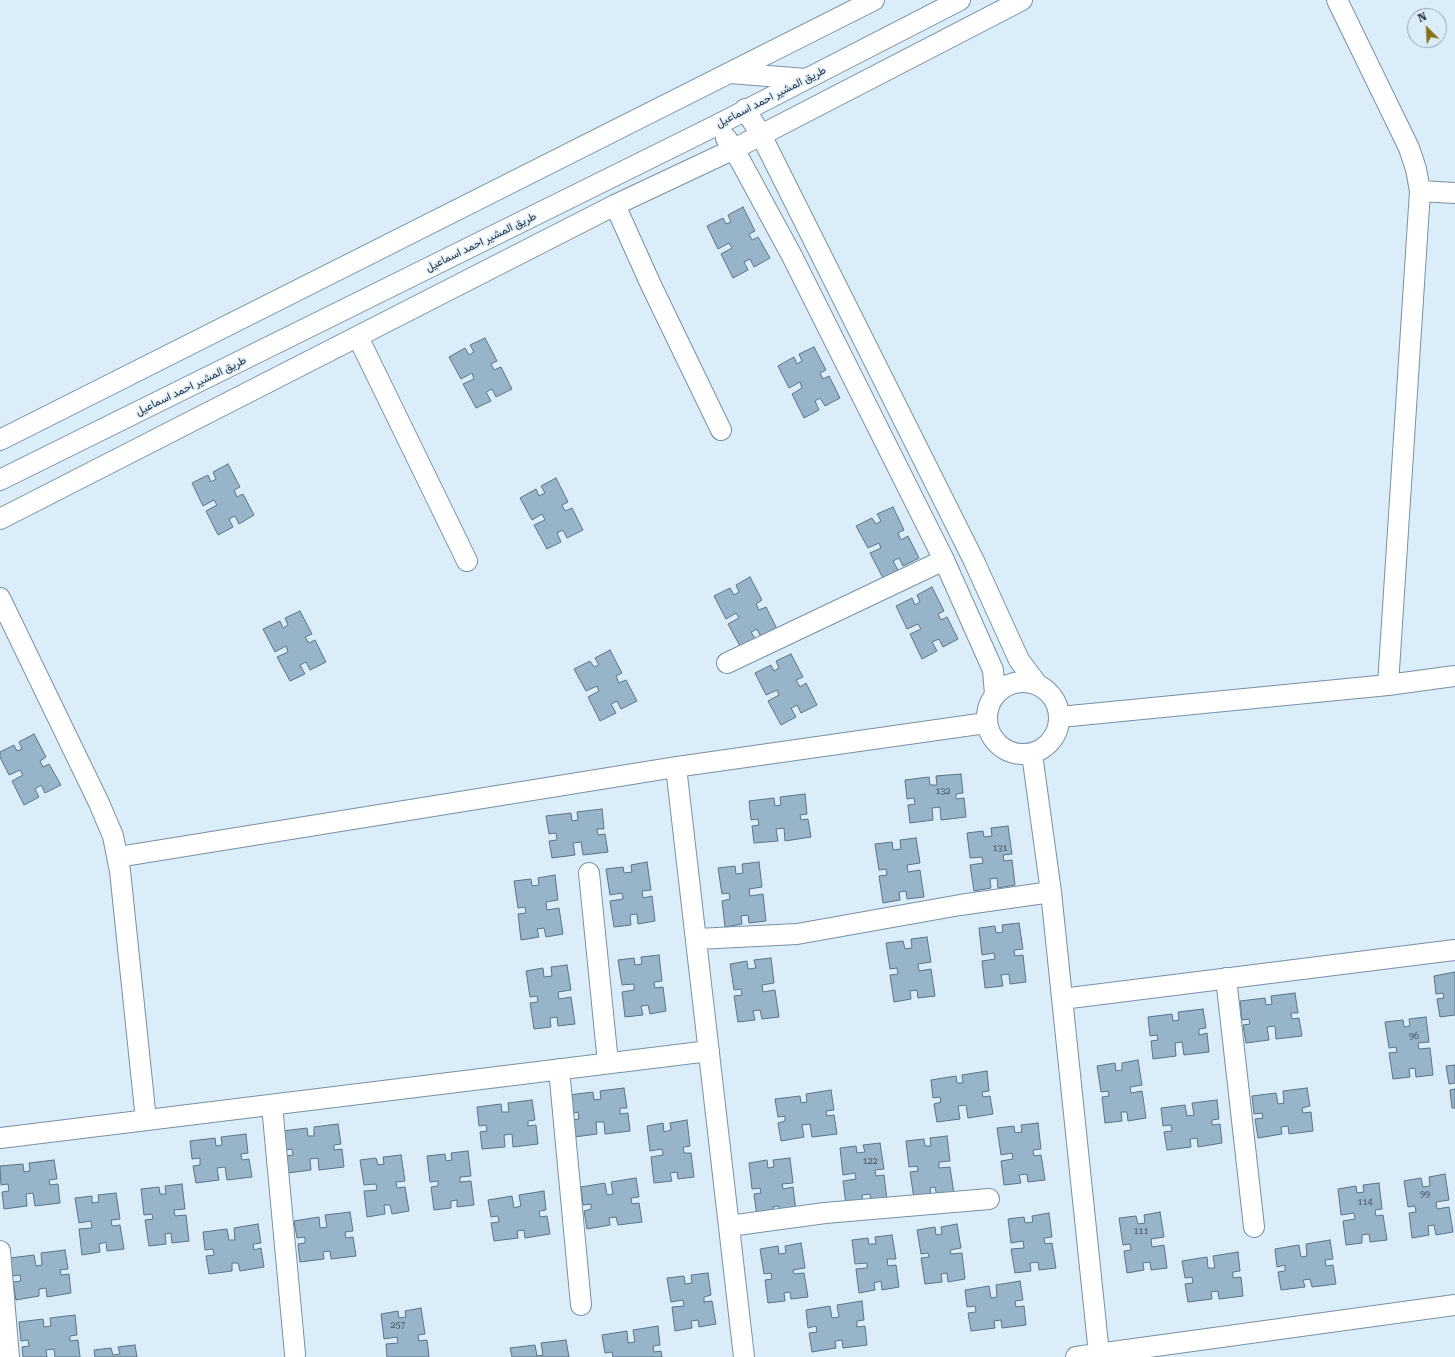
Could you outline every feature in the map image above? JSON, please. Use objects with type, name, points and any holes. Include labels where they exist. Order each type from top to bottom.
[{"type":"street","points":[[0,440],[874,0]]},
{"type":"street","name":"طريق المشير احمد اسماعيل","points":[[0,480],[746,110],[960,0]]},
{"type":"street","points":[[0,519],[615,205],[734,149],[1022,0]]},
{"type":"street","points":[[1337,0],[1409,148],[1416,169],[1420,191],[1388,685]]},
{"type":"street","points":[[730,73],[806,79]]},
{"type":"street","points":[[746,110],[761,135],[974,561],[1018,660],[1037,684],[1049,692],[1057,703],[1060,717],[1057,733],[1047,746],[1032,754],[1017,754],[1003,749],[992,738],[986,724],[987,708],[995,694],[1007,685],[1022,681],[1037,684]]},
{"type":"street","points":[[717,124],[734,149],[792,256],[944,560],[993,670],[995,694]]},
{"type":"street","points":[[1420,191],[1455,193]]},
{"type":"street","points":[[615,205],[651,285],[721,430]]},
{"type":"street","points":[[358,337],[467,561]]},
{"type":"street","points":[[727,664],[944,560]]},
{"type":"street","points":[[0,598],[99,803],[113,836],[120,871],[146,1120]]},
{"type":"street","points":[[1060,717],[1388,685],[1455,676]]},
{"type":"street","points":[[118,857],[676,767],[986,724]]},
{"type":"street","points":[[1032,754],[1051,892],[1099,1354]]},
{"type":"street","points":[[676,767],[744,1357]]},
{"type":"street","points":[[589,873],[608,1063]]},
{"type":"street","points":[[697,939],[797,934],[960,905],[1051,892]]},
{"type":"street","points":[[1062,999],[1455,950]]},
{"type":"street","points":[[1226,978],[1254,1228]]},
{"type":"street","points":[[0,1138],[709,1051]]},
{"type":"street","points":[[560,1069],[581,1305]]},
{"type":"street","points":[[272,1105],[295,1354]]},
{"type":"street","points":[[729,1226],[825,1213],[989,1199]]},
{"type":"street","points":[[0,1251],[9,1357]]},
{"type":"street","points":[[1076,1357],[1455,1305]]},
{"type":"building","points":[[743,207],[755,231],[749,234],[752,240],[758,237],[770,258],[754,267],[750,259],[744,262],[748,270],[733,278],[721,254],[732,248],[729,243],[718,249],[707,226],[723,218],[726,224],[731,222],[728,215]]},
{"type":"building","points":[[485,338],[497,361],[491,364],[494,370],[501,367],[512,389],[496,397],[492,389],[486,392],[491,401],[476,408],[463,384],[474,379],[472,373],[461,379],[449,357],[465,348],[469,355],[474,352],[470,345]]},
{"type":"building","points":[[814,347],[826,370],[820,373],[823,379],[829,376],[840,398],[825,406],[820,398],[815,401],[819,410],[804,418],[792,394],[802,388],[800,382],[789,388],[778,366],[794,357],[797,364],[802,361],[799,354]]},
{"type":"building","points":[[228,464],[240,487],[234,490],[237,497],[243,494],[254,515],[239,524],[235,516],[229,519],[233,527],[218,535],[206,511],[217,505],[214,500],[203,506],[192,483],[208,475],[211,482],[216,479],[213,472]]},
{"type":"building","points":[[556,478],[568,502],[562,505],[565,511],[572,508],[583,530],[567,538],[563,530],[557,533],[561,542],[547,549],[534,525],[545,520],[542,514],[532,520],[520,498],[536,489],[539,496],[545,493],[541,486]]},
{"type":"building","points":[[893,507],[904,530],[898,533],[901,540],[908,536],[919,558],[903,566],[899,558],[893,561],[898,570],[883,578],[870,553],[881,548],[879,543],[868,548],[856,526],[872,518],[876,524],[881,521],[877,514]]},
{"type":"building","points":[[750,577],[762,600],[756,604],[759,610],[766,607],[777,629],[761,637],[757,629],[751,632],[756,640],[741,648],[728,624],[739,618],[736,613],[726,619],[714,596],[730,588],[734,595],[739,592],[736,585]]},
{"type":"building","points":[[932,587],[944,611],[938,614],[941,620],[947,617],[958,639],[943,647],[939,639],[932,642],[937,651],[922,659],[910,634],[921,629],[918,624],[907,629],[896,606],[912,598],[915,605],[920,602],[917,595]]},
{"type":"building","points":[[300,611],[312,634],[305,637],[309,643],[315,640],[326,662],[310,670],[306,662],[300,665],[305,674],[290,681],[277,657],[288,652],[286,646],[275,652],[263,629],[280,621],[283,628],[288,625],[285,618]]},
{"type":"building","points":[[610,650],[622,673],[616,676],[619,683],[626,680],[637,701],[621,709],[617,701],[611,704],[616,713],[600,721],[588,697],[599,691],[597,686],[586,691],[574,669],[590,661],[594,667],[599,665],[595,658]]},
{"type":"building","points":[[791,654],[803,677],[796,680],[800,687],[806,683],[817,705],[801,713],[797,705],[791,708],[796,717],[781,725],[768,701],[779,695],[777,690],[766,695],[755,673],[771,665],[774,671],[779,668],[776,661]]},
{"type":"building","points":[[34,734],[46,757],[40,761],[43,767],[49,764],[61,785],[45,793],[41,785],[35,789],[39,797],[24,805],[12,781],[23,775],[20,770],[9,775],[0,757],[0,752],[14,745],[17,751],[22,749],[19,742]]},
{"type":"building","points":[[961,774],[963,793],[956,794],[956,799],[964,798],[966,817],[941,820],[940,807],[932,808],[933,820],[910,823],[908,805],[915,804],[914,798],[907,799],[905,780],[929,777],[930,785],[937,785],[936,776]]},
{"type":"building","points":[[805,794],[807,814],[800,815],[801,820],[808,819],[811,837],[785,841],[784,828],[776,829],[778,841],[754,843],[752,826],[759,825],[758,819],[751,820],[749,801],[774,798],[775,806],[781,805],[780,797]]},
{"type":"building","points":[[602,809],[604,829],[597,829],[598,835],[605,834],[608,852],[583,855],[581,842],[573,843],[575,855],[552,858],[549,841],[557,840],[556,833],[549,834],[546,816],[571,813],[572,821],[578,820],[577,812]]},
{"type":"building","points":[[1008,826],[1012,854],[1003,855],[1004,861],[1012,860],[1015,885],[998,888],[997,878],[990,879],[991,888],[974,891],[970,865],[983,863],[982,857],[970,858],[967,833],[983,831],[984,837],[992,836],[991,828]]},
{"type":"building","points":[[916,838],[920,863],[907,865],[908,872],[920,870],[924,897],[907,899],[906,891],[899,892],[900,900],[883,903],[879,876],[887,875],[886,869],[879,870],[875,844],[892,842],[893,850],[901,849],[900,840]]},
{"type":"building","points":[[647,862],[651,890],[642,891],[643,898],[652,896],[655,921],[638,924],[637,914],[630,915],[631,925],[614,927],[610,901],[623,899],[622,893],[610,895],[606,869],[623,867],[624,873],[632,872],[631,865]]},
{"type":"building","points":[[759,862],[762,887],[749,889],[750,896],[763,894],[766,921],[749,923],[748,915],[741,916],[742,924],[725,927],[722,901],[730,899],[729,893],[722,894],[718,868],[735,866],[736,874],[743,873],[742,864]]},
{"type":"building","points":[[555,875],[558,900],[546,902],[547,910],[559,908],[563,934],[546,937],[544,928],[537,929],[539,937],[521,940],[518,914],[526,913],[525,907],[518,908],[514,881],[531,879],[532,886],[539,885],[538,878]]},
{"type":"building","points":[[1019,923],[1023,949],[1014,950],[1015,956],[1023,955],[1026,982],[1010,984],[1009,974],[1001,975],[1003,986],[985,988],[982,961],[995,959],[994,953],[982,955],[979,928],[995,926],[996,933],[1003,932],[1002,925]]},
{"type":"building","points":[[927,937],[931,962],[918,964],[919,971],[931,969],[935,996],[918,998],[917,990],[910,991],[911,999],[894,1002],[890,975],[898,974],[897,968],[890,969],[886,943],[903,941],[905,949],[912,948],[911,939]]},
{"type":"building","points":[[659,955],[662,981],[654,982],[655,988],[663,987],[666,1011],[650,1014],[648,1005],[641,1006],[643,1015],[625,1017],[622,992],[634,990],[634,984],[622,985],[618,960],[634,958],[635,965],[642,964],[641,957]]},
{"type":"building","points":[[771,958],[774,983],[762,985],[763,992],[775,990],[779,1017],[762,1019],[760,1010],[753,1011],[755,1020],[738,1022],[734,996],[742,995],[741,989],[734,990],[730,964],[747,961],[748,969],[756,968],[754,960]]},
{"type":"building","points":[[567,965],[571,990],[558,992],[559,999],[571,997],[575,1024],[558,1026],[557,1017],[550,1018],[551,1027],[534,1029],[530,1003],[538,1002],[537,996],[530,997],[526,971],[543,968],[544,977],[552,976],[551,967]]},
{"type":"building","points":[[1455,972],[1455,1015],[1440,1017],[1437,999],[1444,998],[1443,993],[1436,994],[1434,976]]},
{"type":"building","points":[[1295,993],[1298,1013],[1291,1013],[1292,1019],[1299,1018],[1302,1036],[1276,1039],[1275,1026],[1267,1027],[1269,1040],[1246,1043],[1243,1025],[1250,1024],[1249,1019],[1242,1020],[1240,1001],[1265,998],[1266,1005],[1272,1004],[1271,996]]},
{"type":"building","points":[[1203,1009],[1206,1028],[1199,1029],[1199,1035],[1207,1033],[1209,1052],[1184,1055],[1182,1042],[1175,1043],[1176,1056],[1153,1059],[1151,1041],[1158,1040],[1157,1035],[1150,1036],[1148,1017],[1172,1014],[1173,1021],[1179,1020],[1178,1012]]},
{"type":"building","points":[[1426,1017],[1429,1042],[1418,1043],[1419,1049],[1430,1048],[1433,1075],[1416,1077],[1415,1068],[1409,1069],[1410,1077],[1393,1079],[1389,1053],[1397,1052],[1396,1047],[1389,1048],[1385,1022],[1403,1020],[1404,1027],[1410,1026],[1409,1019]]},
{"type":"building","points":[[1138,1060],[1142,1085],[1130,1087],[1131,1093],[1142,1091],[1146,1118],[1128,1121],[1127,1112],[1121,1112],[1122,1121],[1105,1123],[1102,1097],[1109,1096],[1108,1091],[1101,1092],[1097,1066],[1115,1063],[1116,1071],[1122,1070],[1122,1063]]},
{"type":"building","points":[[1455,1065],[1455,1083],[1449,1084],[1446,1066]]},
{"type":"building","points":[[987,1071],[989,1091],[982,1092],[983,1097],[990,1096],[993,1114],[968,1118],[966,1105],[958,1106],[960,1119],[937,1122],[934,1104],[941,1102],[940,1097],[933,1098],[931,1080],[956,1076],[957,1083],[963,1083],[962,1075]]},
{"type":"building","points":[[624,1088],[627,1108],[620,1108],[620,1114],[628,1113],[630,1131],[605,1134],[604,1122],[596,1122],[597,1134],[574,1137],[572,1120],[579,1119],[578,1112],[571,1114],[569,1095],[593,1092],[594,1100],[601,1099],[600,1091]]},
{"type":"building","points":[[1307,1088],[1310,1106],[1302,1108],[1303,1113],[1311,1112],[1313,1131],[1289,1134],[1288,1126],[1281,1127],[1282,1134],[1258,1138],[1255,1119],[1263,1118],[1262,1113],[1254,1114],[1252,1096],[1276,1093],[1278,1104],[1284,1103],[1283,1091]]},
{"type":"building","points":[[1455,1089],[1455,1108],[1452,1108],[1450,1090]]},
{"type":"building","points":[[831,1090],[834,1110],[826,1111],[827,1116],[834,1115],[837,1134],[812,1137],[810,1124],[802,1125],[804,1137],[781,1141],[778,1123],[785,1121],[785,1116],[778,1117],[775,1099],[800,1096],[801,1103],[807,1102],[806,1094]]},
{"type":"building","points":[[532,1100],[535,1120],[528,1121],[528,1126],[536,1125],[538,1144],[513,1147],[512,1134],[504,1135],[505,1147],[482,1149],[480,1132],[487,1131],[486,1125],[479,1126],[477,1107],[501,1104],[502,1112],[509,1112],[508,1103]]},
{"type":"building","points":[[1217,1100],[1219,1119],[1212,1120],[1212,1125],[1220,1124],[1222,1143],[1198,1147],[1197,1138],[1190,1139],[1191,1147],[1167,1150],[1164,1132],[1172,1131],[1171,1125],[1163,1126],[1161,1108],[1185,1105],[1187,1116],[1194,1115],[1192,1103]]},
{"type":"building","points":[[687,1120],[690,1146],[683,1147],[684,1153],[691,1153],[694,1177],[678,1179],[677,1172],[670,1173],[672,1181],[654,1183],[651,1157],[663,1155],[662,1149],[650,1151],[647,1126],[663,1123],[664,1132],[671,1130],[670,1123]]},
{"type":"building","points":[[1038,1123],[1041,1149],[1033,1150],[1034,1156],[1041,1155],[1045,1180],[1028,1182],[1027,1174],[1019,1175],[1021,1183],[1004,1185],[1001,1161],[1013,1159],[1012,1153],[1001,1155],[997,1128],[1014,1126],[1015,1133],[1022,1132],[1021,1125]]},
{"type":"building","points":[[338,1124],[341,1144],[334,1145],[334,1150],[342,1149],[344,1167],[319,1170],[318,1158],[310,1159],[311,1170],[288,1173],[286,1156],[293,1155],[292,1149],[285,1150],[283,1131],[307,1128],[308,1136],[314,1136],[314,1127]]},
{"type":"building","points":[[246,1134],[248,1153],[241,1154],[242,1160],[249,1159],[252,1177],[227,1180],[225,1167],[217,1168],[219,1180],[196,1183],[193,1166],[200,1165],[200,1158],[192,1159],[190,1141],[215,1138],[216,1146],[222,1145],[221,1137]]},
{"type":"building","points":[[947,1136],[950,1161],[939,1162],[939,1168],[950,1167],[954,1194],[937,1196],[935,1187],[930,1188],[931,1196],[914,1199],[910,1172],[918,1171],[917,1166],[909,1167],[906,1141],[924,1139],[925,1146],[931,1146],[930,1138]]},
{"type":"building","points":[[880,1143],[884,1169],[875,1170],[876,1176],[884,1175],[887,1200],[871,1202],[870,1194],[862,1195],[863,1203],[846,1205],[843,1181],[856,1179],[855,1173],[843,1175],[840,1148],[856,1146],[857,1153],[865,1152],[863,1145]]},
{"type":"building","points":[[468,1151],[471,1176],[460,1177],[460,1182],[471,1181],[474,1205],[457,1207],[457,1200],[451,1201],[451,1208],[434,1210],[431,1187],[438,1186],[438,1181],[430,1182],[427,1156],[445,1154],[446,1161],[452,1160],[451,1153]]},
{"type":"building","points":[[401,1155],[405,1181],[396,1182],[397,1188],[405,1187],[409,1211],[392,1214],[390,1205],[384,1205],[385,1214],[367,1217],[364,1191],[377,1190],[376,1184],[364,1185],[360,1160],[376,1158],[378,1165],[384,1164],[383,1157]]},
{"type":"building","points":[[790,1158],[793,1183],[782,1184],[783,1189],[793,1187],[796,1211],[780,1214],[779,1206],[773,1207],[774,1215],[757,1217],[754,1194],[761,1193],[760,1188],[752,1189],[749,1163],[767,1160],[768,1168],[774,1167],[773,1160]]},
{"type":"building","points":[[54,1160],[57,1179],[49,1180],[50,1185],[58,1184],[60,1203],[35,1206],[33,1193],[26,1194],[27,1206],[4,1209],[2,1192],[9,1191],[8,1184],[1,1185],[0,1166],[23,1164],[24,1172],[30,1171],[29,1163]]},
{"type":"building","points":[[1445,1174],[1449,1200],[1436,1202],[1437,1209],[1449,1207],[1453,1232],[1436,1235],[1434,1225],[1428,1226],[1429,1235],[1412,1238],[1409,1213],[1416,1212],[1415,1206],[1408,1207],[1404,1181],[1421,1178],[1423,1187],[1430,1186],[1429,1177]]},
{"type":"building","points":[[636,1178],[639,1197],[631,1198],[632,1204],[639,1203],[642,1222],[618,1225],[616,1217],[609,1218],[610,1225],[587,1229],[584,1211],[591,1209],[591,1204],[583,1205],[581,1187],[605,1183],[607,1195],[613,1194],[611,1182]]},
{"type":"building","points":[[1379,1183],[1382,1209],[1375,1210],[1376,1216],[1383,1215],[1387,1240],[1370,1242],[1369,1234],[1362,1235],[1362,1243],[1346,1245],[1343,1221],[1355,1219],[1354,1213],[1341,1215],[1338,1189],[1356,1186],[1357,1193],[1364,1192],[1363,1185]]},
{"type":"building","points":[[182,1184],[185,1209],[174,1210],[175,1216],[186,1215],[189,1241],[172,1243],[171,1233],[165,1234],[166,1244],[149,1246],[145,1220],[153,1219],[152,1214],[144,1215],[141,1189],[159,1187],[160,1194],[166,1194],[165,1186]]},
{"type":"building","points":[[544,1191],[546,1210],[539,1211],[540,1217],[547,1216],[550,1234],[525,1238],[524,1230],[517,1231],[518,1238],[494,1241],[491,1223],[499,1222],[498,1216],[491,1217],[488,1200],[512,1196],[514,1208],[521,1206],[519,1195]]},
{"type":"building","points":[[116,1193],[120,1219],[111,1220],[112,1226],[120,1225],[124,1249],[107,1251],[106,1242],[99,1244],[100,1252],[82,1255],[79,1229],[92,1228],[91,1221],[79,1223],[75,1198],[92,1196],[92,1203],[99,1202],[98,1195]]},
{"type":"building","points":[[350,1212],[353,1231],[345,1232],[346,1238],[353,1237],[356,1256],[331,1259],[330,1251],[323,1252],[324,1259],[300,1262],[298,1244],[305,1243],[305,1237],[297,1238],[294,1221],[319,1217],[320,1228],[327,1227],[325,1215]]},
{"type":"building","points":[[1160,1212],[1164,1237],[1151,1239],[1152,1247],[1164,1245],[1167,1268],[1151,1270],[1150,1262],[1143,1263],[1144,1270],[1127,1273],[1124,1251],[1131,1250],[1130,1244],[1123,1245],[1119,1218],[1136,1216],[1138,1224],[1145,1223],[1144,1215]]},
{"type":"building","points":[[1049,1213],[1052,1237],[1044,1238],[1045,1244],[1052,1243],[1056,1268],[1039,1270],[1038,1262],[1030,1263],[1031,1271],[1015,1273],[1011,1249],[1024,1248],[1023,1241],[1011,1243],[1008,1219],[1024,1217],[1025,1223],[1033,1222],[1032,1216]]},
{"type":"building","points":[[258,1224],[261,1243],[253,1244],[254,1250],[261,1248],[264,1267],[240,1271],[238,1263],[232,1263],[232,1271],[209,1274],[206,1256],[214,1255],[213,1249],[205,1250],[203,1232],[227,1229],[229,1240],[235,1240],[234,1228]]},
{"type":"building","points":[[957,1224],[961,1248],[950,1250],[951,1254],[962,1253],[965,1279],[948,1282],[947,1273],[941,1274],[942,1282],[925,1284],[921,1258],[929,1257],[928,1253],[921,1254],[917,1230],[935,1227],[936,1235],[942,1234],[941,1227]]},
{"type":"building","points":[[892,1235],[896,1259],[887,1259],[888,1266],[896,1265],[899,1287],[882,1290],[881,1281],[874,1283],[875,1290],[859,1293],[856,1269],[867,1268],[867,1263],[855,1264],[852,1240],[868,1238],[869,1244],[876,1244],[875,1237]]},
{"type":"building","points":[[1330,1240],[1333,1259],[1325,1260],[1326,1266],[1333,1265],[1336,1284],[1312,1287],[1310,1279],[1303,1280],[1305,1287],[1281,1290],[1278,1272],[1285,1271],[1285,1265],[1277,1267],[1275,1249],[1299,1245],[1301,1257],[1307,1256],[1306,1244]]},
{"type":"building","points":[[801,1243],[805,1268],[793,1270],[794,1274],[804,1273],[808,1297],[791,1299],[790,1292],[784,1293],[785,1301],[768,1303],[765,1280],[772,1279],[771,1273],[764,1274],[760,1249],[778,1246],[779,1254],[786,1253],[785,1246]]},
{"type":"building","points":[[65,1250],[68,1269],[60,1270],[61,1275],[69,1274],[71,1293],[47,1297],[46,1288],[39,1289],[39,1296],[16,1300],[13,1282],[21,1281],[20,1275],[12,1276],[10,1258],[34,1255],[36,1266],[42,1265],[41,1253]]},
{"type":"building","points":[[1238,1252],[1240,1271],[1233,1272],[1233,1278],[1241,1277],[1243,1296],[1219,1299],[1218,1291],[1211,1292],[1212,1299],[1188,1302],[1185,1284],[1193,1283],[1192,1277],[1185,1278],[1182,1261],[1207,1257],[1208,1268],[1215,1268],[1213,1256]]},
{"type":"building","points":[[708,1273],[711,1295],[704,1297],[704,1302],[712,1301],[716,1324],[699,1327],[698,1320],[691,1321],[692,1328],[675,1331],[672,1307],[684,1306],[683,1300],[671,1302],[667,1278],[684,1276],[685,1284],[692,1283],[691,1275]]},
{"type":"building","points":[[1020,1281],[1023,1300],[1015,1301],[1016,1307],[1024,1306],[1026,1325],[1002,1328],[1001,1320],[994,1321],[995,1328],[971,1331],[968,1313],[976,1312],[975,1306],[967,1307],[965,1290],[989,1286],[991,1298],[997,1297],[996,1285]]},
{"type":"building","points":[[862,1301],[864,1320],[857,1321],[857,1327],[865,1326],[867,1345],[843,1348],[842,1340],[835,1341],[836,1348],[812,1352],[809,1333],[817,1332],[816,1326],[808,1328],[806,1310],[830,1306],[832,1318],[839,1317],[837,1305]]},
{"type":"building","points":[[421,1308],[425,1334],[418,1335],[419,1341],[427,1340],[429,1357],[387,1357],[386,1344],[398,1343],[397,1337],[384,1339],[381,1314],[398,1311],[399,1318],[406,1317],[405,1311]]},
{"type":"building","points":[[75,1315],[77,1335],[70,1336],[70,1341],[78,1340],[80,1357],[55,1357],[54,1349],[46,1350],[47,1357],[23,1357],[22,1347],[29,1346],[28,1340],[21,1341],[19,1322],[43,1319],[44,1327],[51,1326],[50,1318]]},
{"type":"building","points":[[658,1326],[660,1345],[653,1346],[654,1352],[661,1351],[662,1357],[613,1357],[612,1352],[605,1353],[602,1335],[627,1331],[628,1343],[635,1342],[633,1330]]},
{"type":"building","points":[[566,1340],[569,1357],[512,1357],[510,1348],[535,1345],[537,1356],[543,1355],[541,1343]]},
{"type":"building","points":[[135,1345],[137,1357],[95,1357],[94,1350],[111,1348],[113,1355],[120,1354],[118,1347]]}]
